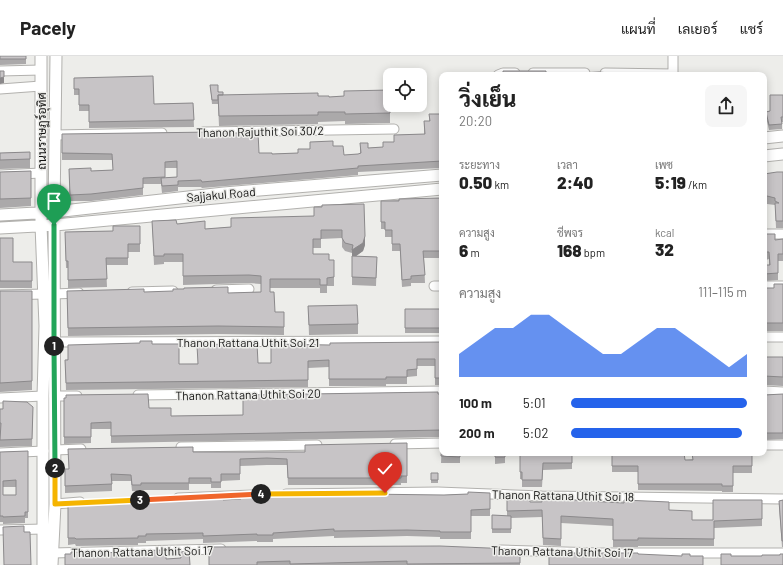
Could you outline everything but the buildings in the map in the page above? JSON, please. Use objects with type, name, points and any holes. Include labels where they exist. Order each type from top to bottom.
[{"type":"street","name":"ถนนราษฏร์อุทิศ","points":[[41,56],[41,225],[54,342],[49,396]]},
{"type":"street","name":"ถนนราษฏร์อุทิศ","points":[[43,565],[49,450],[49,294],[54,225],[56,56]]},
{"type":"street","points":[[673,56],[673,72]]},
{"type":"street","points":[[0,71],[41,70]]},
{"type":"street","points":[[0,89],[41,86]]},
{"type":"street","name":"Thanon Rajuthit Soi 30/2","points":[[192,132],[394,129]]},
{"type":"street","points":[[55,135],[168,132]]},
{"type":"street","points":[[767,138],[783,136]]},
{"type":"street","points":[[767,156],[783,154]]},
{"type":"street","points":[[0,175],[41,174]]},
{"type":"street","name":"Sajjakul Road","points":[[0,215],[54,212],[224,193],[439,175]]},
{"type":"street","name":"Sajjakul Road","points":[[0,228],[54,225],[439,189]]},
{"type":"street","points":[[767,234],[783,234]]},
{"type":"street","points":[[767,286],[783,286]]},
{"type":"street","points":[[207,290],[249,289]]},
{"type":"street","points":[[123,292],[184,291]]},
{"type":"street","points":[[0,295],[85,293]]},
{"type":"street","points":[[767,337],[783,337]]},
{"type":"street","name":"Thanon Rattana Uthit Soi 21","points":[[54,342],[439,340]]},
{"type":"street","points":[[767,391],[783,392]]},
{"type":"street","name":"Thanon Rattana Uthit Soi 20","points":[[131,395],[439,392]]},
{"type":"street","points":[[0,398],[85,396]]},
{"type":"street","points":[[389,444],[439,443]]},
{"type":"street","points":[[172,448],[328,445]]},
{"type":"street","points":[[767,445],[783,445]]},
{"type":"street","points":[[0,453],[94,449]]},
{"type":"street","name":"ถนนราษฏร์อุทิศ","points":[[49,450],[55,504],[52,565]]},
{"type":"street","name":"Thanon Rattana Uthit Soi 18","points":[[280,494],[438,492],[542,496],[783,500]]},
{"type":"street","points":[[171,498],[264,494]]},
{"type":"street","points":[[55,504],[86,502]]},
{"type":"street","points":[[0,530],[44,529]]},
{"type":"street","name":"Thanon Rattana Uthit Soi 17","points":[[52,553],[230,548]]},
{"type":"street","name":"Thanon Rattana Uthit Soi 17","points":[[488,549],[598,553],[783,553]]},
{"type":"route","points":[[54,225],[55,504],[280,494],[385,493]]}]
